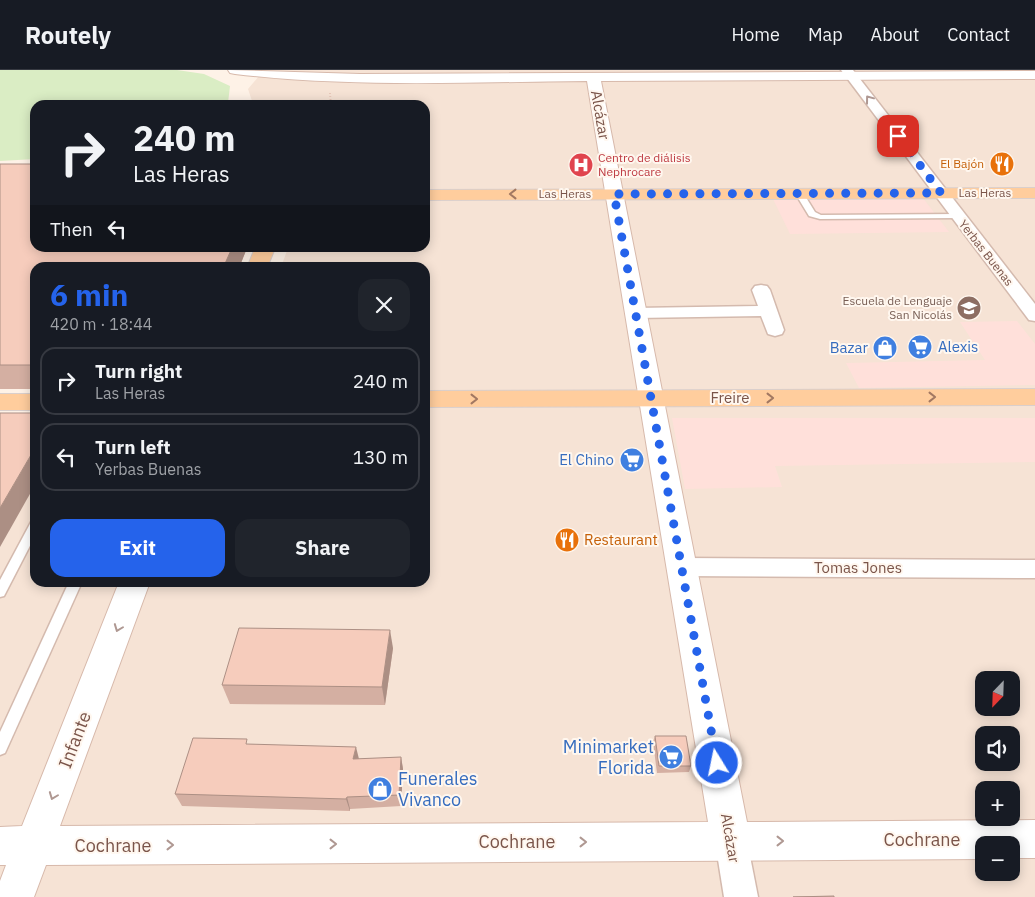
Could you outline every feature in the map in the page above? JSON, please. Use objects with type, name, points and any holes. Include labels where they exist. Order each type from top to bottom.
[{"type":"main road","name":"Las Heras","points":[[430,194],[1035,193]]},
{"type":"main road","name":"Freire","points":[[430,399],[1035,397]]},
{"type":"main road","points":[[0,402],[30,402]]},
{"type":"street","points":[[235,70],[331,78],[592,73],[849,72],[1035,75]]},
{"type":"street","name":"Yerbas Buenas","points":[[849,72],[1035,316]]},
{"type":"street","name":"Alcázar","points":[[592,73],[741,897]]},
{"type":"street","points":[[761,290],[775,330]]},
{"type":"street","points":[[636,312],[768,311]]},
{"type":"street","name":"Tomas Jones","points":[[681,567],[1035,569]]},
{"type":"street","name":"Infante","points":[[14,897],[17,846],[133,587]]},
{"type":"street","name":"Cochrane","points":[[17,846],[1035,839]]},
{"type":"lane","points":[[799,193],[812,214],[820,217],[958,216]]},
{"type":"lane","points":[[0,592],[30,543]]},
{"type":"lane","points":[[0,748],[74,587]]},
{"type":"shaded area","points":[[264,70],[1035,70],[1035,897],[0,897],[0,418],[30,417],[30,587],[430,587],[430,262],[283,262],[287,252],[430,252],[430,100],[252,100],[248,89]]},
{"type":"shaded area","points":[[923,198],[949,232],[790,234],[773,199]]},
{"type":"shaded area","points":[[1017,321],[1035,344],[1035,385],[859,388],[846,363],[985,360],[960,322]]},
{"type":"shaded area","points":[[672,418],[1035,418],[1035,462],[775,466],[782,487],[685,489]]},
{"type":"green space","points":[[0,70],[177,70],[204,74],[230,86],[228,100],[30,100],[30,159],[0,161]]},
{"type":"building","points":[[0,164],[30,164],[30,252],[230,252],[226,262],[30,262],[30,365],[0,365]]},
{"type":"building","points":[[0,413],[30,413],[30,457],[0,508]]},
{"type":"building","points":[[239,628],[390,630],[382,687],[222,685]]},
{"type":"building","name":"Minimarket Florida","points":[[655,736],[686,736],[691,766],[659,766]]},
{"type":"building","points":[[193,738],[247,739],[246,744],[356,747],[353,759],[401,757],[399,795],[347,797],[346,799],[175,794]]},
{"type":"building","points":[[834,896],[834,897],[793,897]]},
{"type":"place","name":"El Bajón","points":[[1002,164]]},
{"type":"place","name":"Centro de diálisis Nephrocare","points":[[581,165]]},
{"type":"place","name":"Escuela de Lenguaje San Nicolás","points":[[969,308]]},
{"type":"place","name":"Alexis","points":[[920,347]]},
{"type":"place","name":"Bazar","points":[[885,348]]},
{"type":"place","name":"El Chino","points":[[632,460]]},
{"type":"place","name":"Restaurant","points":[[567,540]]},
{"type":"place","name":"Minimarket Florida","points":[[671,757]]},
{"type":"place","name":"Funerales Vivanco","points":[[380,789]]},
{"type":"route","points":[[717,763],[614,194],[941,193],[898,136]]}]
